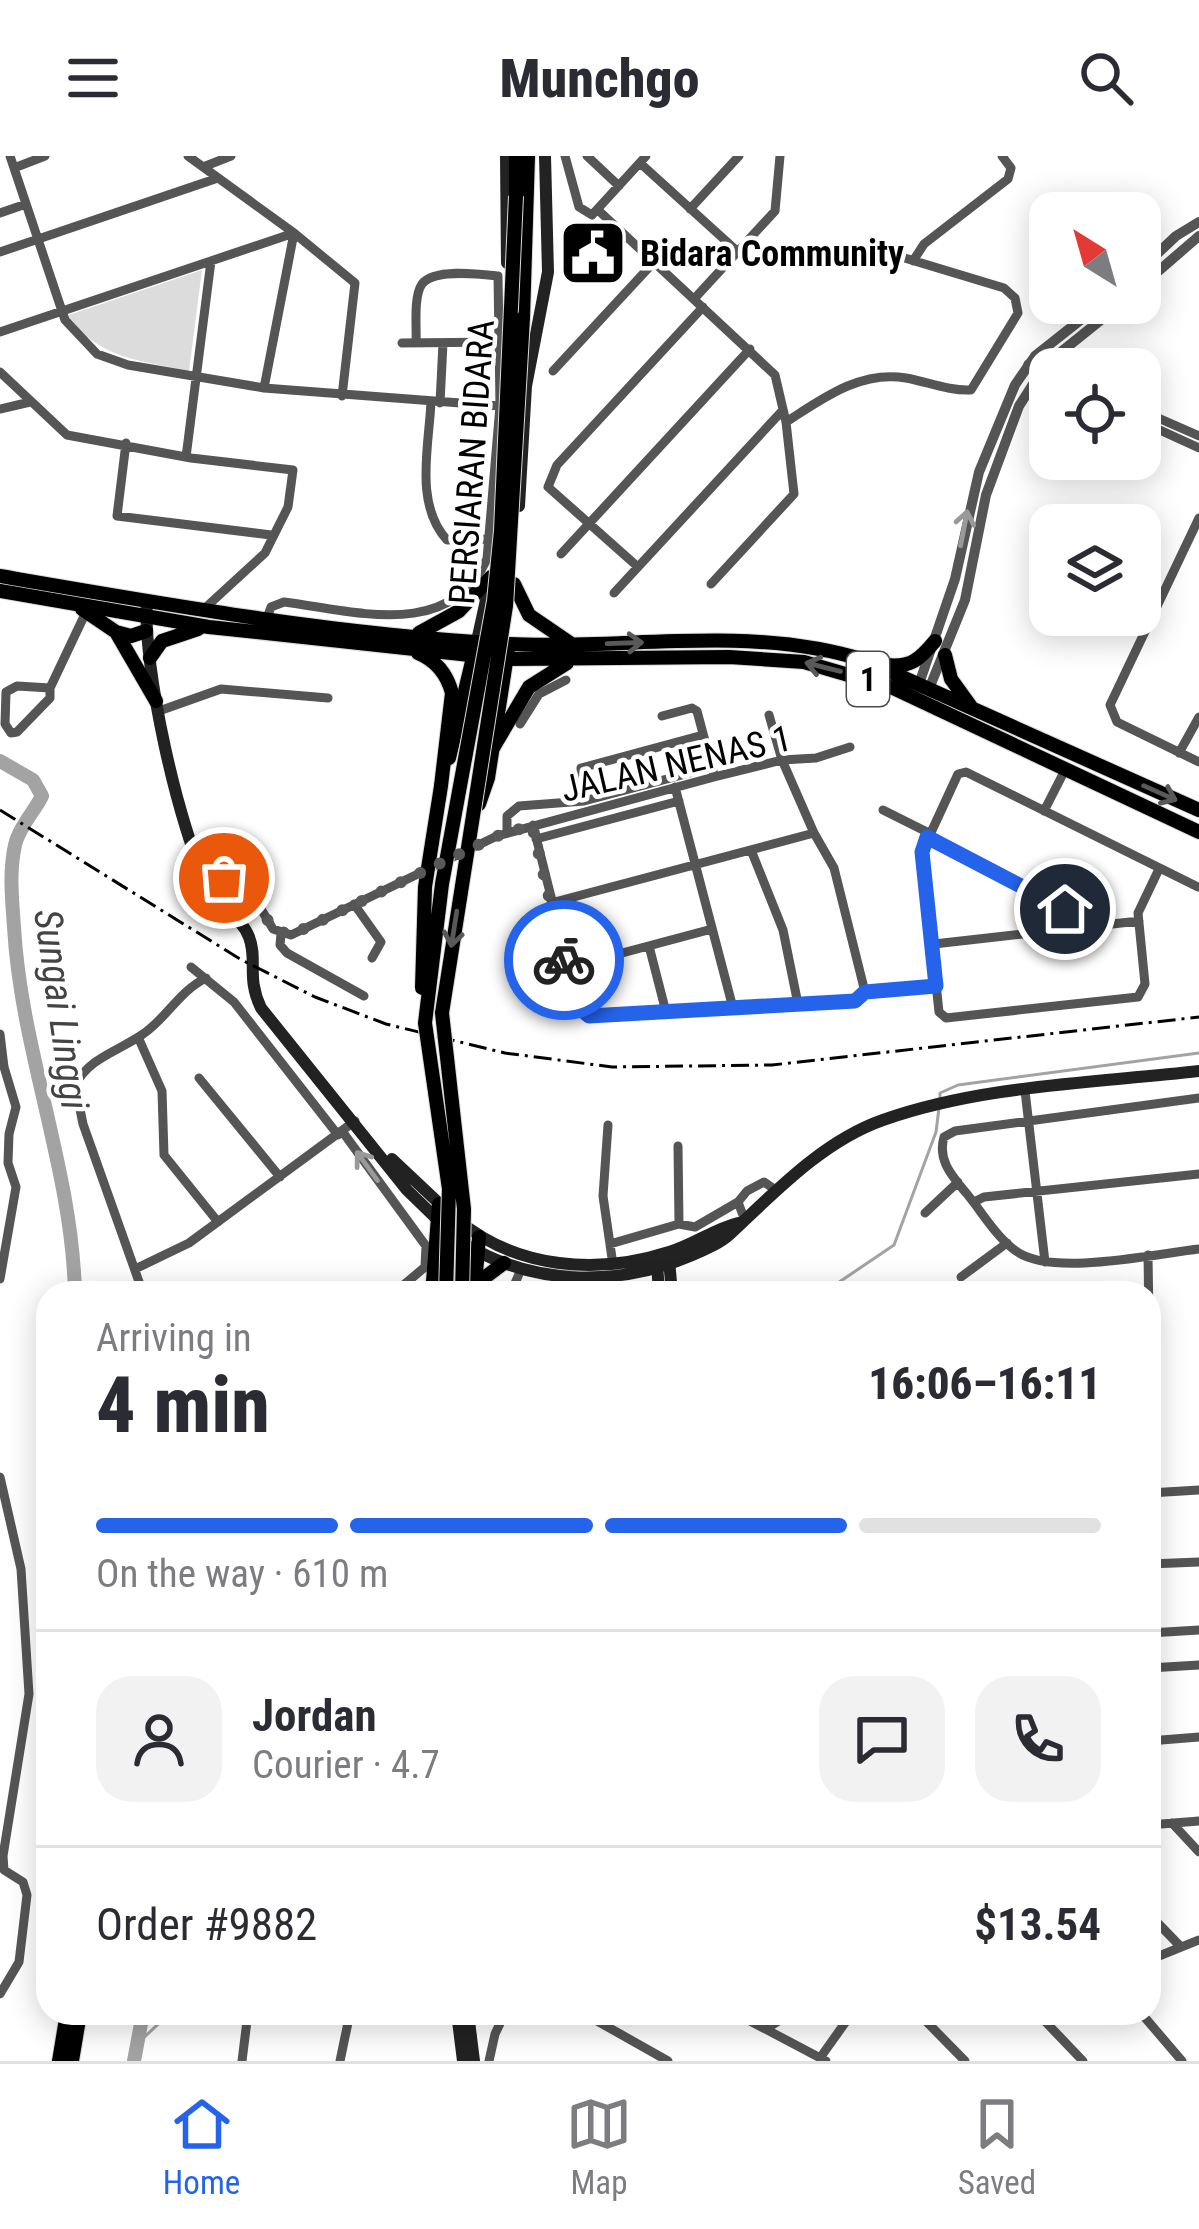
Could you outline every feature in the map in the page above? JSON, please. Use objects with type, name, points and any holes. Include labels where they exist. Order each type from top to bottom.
[{"type":"main road","name":"PERSIARAN BIDARA","points":[[476,648],[491,578],[507,276],[506,156]]},
{"type":"main road","name":"PERSIARAN BIDARA","points":[[479,730],[501,532],[516,156]]},
{"type":"main road","name":"PERSIARAN BIDARA","points":[[479,730],[506,606],[528,156]]},
{"type":"main road","name":"PERSIARAN BIDARA","points":[[508,652],[526,386],[548,272],[544,156]]},
{"type":"main road","name":"1","points":[[0,576],[146,617],[204,609],[414,643]]},
{"type":"main road","points":[[438,1281],[449,1190],[425,1023],[422,926],[452,693],[449,681],[414,643],[458,611],[491,578]]},
{"type":"main road","points":[[493,748],[529,687],[572,653],[529,615],[514,584]]},
{"type":"main road","name":"1","points":[[0,591],[209,627],[508,652],[783,642],[864,660],[1199,811]]},
{"type":"main road","points":[[71,604],[131,636],[146,617]]},
{"type":"main road","points":[[482,618],[494,626],[511,613]]},
{"type":"main road","points":[[146,617],[158,706],[205,881],[250,940],[252,984],[261,1008],[407,1190],[438,1212]]},
{"type":"main road","points":[[150,658],[171,636],[209,627]]},
{"type":"main road","points":[[116,632],[158,706]]},
{"type":"main road","points":[[864,660],[908,665],[920,660],[935,641]]},
{"type":"main road","points":[[441,786],[476,648]]},
{"type":"main road","points":[[472,824],[488,778],[508,652]]},
{"type":"main road","name":"1","points":[[572,653],[683,666],[773,657],[829,667],[892,688],[1199,832]]},
{"type":"main road","points":[[945,655],[951,680],[976,712]]},
{"type":"main road","points":[[464,701],[483,689],[500,701]]},
{"type":"main road","points":[[470,1281],[442,1012],[472,824],[479,730]]},
{"type":"main road","points":[[425,1023],[442,884],[479,730]]},
{"type":"main road","points":[[478,1244],[504,1263],[561,1278],[634,1274],[719,1242],[821,1154],[861,1129],[951,1103],[1199,1071]]},
{"type":"main road","points":[[373,1143],[438,1212],[456,1239],[548,1262],[663,1260]]},
{"type":"main road","points":[[437,1281],[438,1212]]},
{"type":"main road","points":[[472,1281],[478,1244]]},
{"type":"main road","points":[[659,1281],[663,1260]]},
{"type":"main road","points":[[663,1260],[669,1281]]},
{"type":"main road","points":[[482,1281],[504,1263]]},
{"type":"main road","points":[[441,1281],[445,1271],[458,1270],[469,1273],[470,1281]]},
{"type":"main road","points":[[634,1274],[642,1281]]},
{"type":"main road","points":[[59,2061],[65,2025]]},
{"type":"main road","points":[[72,2061],[78,2025]]},
{"type":"main road","points":[[458,2025],[463,2061]]},
{"type":"main road","points":[[470,2025],[474,2061]]},
{"type":"street","points":[[10,156],[62,311],[81,340],[107,359],[264,388],[500,406]]},
{"type":"street","points":[[14,168],[45,156]]},
{"type":"street","points":[[188,156],[355,283],[342,396]]},
{"type":"street","points":[[203,167],[232,156]]},
{"type":"street","points":[[565,156],[579,206],[586,214],[598,210],[643,159],[736,251]]},
{"type":"street","points":[[587,156],[620,186]]},
{"type":"street","points":[[690,208],[739,156]]},
{"type":"street","points":[[638,568],[548,487],[551,472],[775,211],[780,156]]},
{"type":"street","points":[[913,261],[924,244],[1008,179],[1011,168],[1002,156]]},
{"type":"street","points":[[0,252],[218,178]]},
{"type":"street","points":[[0,213],[26,204]]},
{"type":"street","points":[[598,210],[775,375],[794,494],[711,584]]},
{"type":"street","points":[[1161,251],[1199,222]]},
{"type":"street","points":[[0,332],[294,233]]},
{"type":"street","points":[[264,388],[294,233]]},
{"type":"street","points":[[1161,269],[1199,236]]},
{"type":"street","points":[[786,422],[829,394],[874,378],[902,377],[965,391],[976,386],[1018,313],[1017,302],[1004,288],[889,254],[821,252]]},
{"type":"street","points":[[186,457],[211,261]]},
{"type":"street","points":[[554,371],[654,262]]},
{"type":"street","points":[[267,618],[271,607],[284,602],[397,617],[436,611],[482,570],[492,538],[500,406],[498,276],[437,275],[424,281],[418,291],[416,343]]},
{"type":"street","points":[[1046,348],[1076,324]]},
{"type":"street","points":[[1064,348],[1095,324]]},
{"type":"street","points":[[402,343],[501,342]]},
{"type":"street","points":[[443,343],[426,492],[433,520],[447,540],[492,538]]},
{"type":"street","points":[[561,554],[749,350]]},
{"type":"street","points":[[924,686],[979,472],[1002,412],[1029,364]]},
{"type":"street","points":[[0,371],[67,435],[293,470],[288,507],[265,553],[204,609]]},
{"type":"street","points":[[924,686],[945,655],[972,575],[994,467],[1029,388]]},
{"type":"street","points":[[0,409],[30,402]]},
{"type":"street","points":[[614,593],[783,410]]},
{"type":"street","points":[[1161,419],[1199,436]]},
{"type":"street","points":[[1161,431],[1199,448]]},
{"type":"street","points":[[126,442],[117,516],[271,536]]},
{"type":"street","points":[[1199,518],[1110,705],[1117,722],[1199,762]]},
{"type":"street","points":[[50,688],[17,686],[5,692],[5,724],[11,733],[47,702],[86,612]]},
{"type":"street","points":[[520,724],[539,694],[566,680]]},
{"type":"street","points":[[158,706],[221,689],[328,698]]},
{"type":"street","points":[[508,832],[507,815],[519,806],[572,808],[584,801],[713,772],[697,710],[662,716]]},
{"type":"street","points":[[769,715],[782,760],[834,868],[865,992]]},
{"type":"street","points":[[1179,753],[1199,717]]},
{"type":"street","points":[[584,801],[580,769],[703,735]]},
{"type":"street","name":"JALAN NENAS 1","points":[[281,934],[302,932],[508,832],[572,808],[675,788],[713,772],[815,758],[850,746]]},
{"type":"street","points":[[1044,812],[1066,768]]},
{"type":"street","points":[[1159,869],[1138,921],[1142,993],[1132,999],[946,1018],[939,1012],[922,852],[958,774],[966,772],[1198,886]]},
{"type":"street","points":[[675,788],[733,1008]]},
{"type":"street","points":[[536,839],[679,801]]},
{"type":"street","points":[[883,810],[1065,909],[1070,929]]},
{"type":"street","points":[[532,825],[566,968],[580,1012],[589,1016],[855,1001],[865,992],[936,986]]},
{"type":"street","points":[[551,903],[814,833]]},
{"type":"street","points":[[752,850],[783,931],[798,1004]]},
{"type":"street","points":[[205,881],[224,878],[246,884],[267,922],[281,934],[280,945],[287,953],[364,996]]},
{"type":"street","points":[[354,904],[381,942],[373,958]]},
{"type":"street","points":[[934,944],[1138,921]]},
{"type":"street","points":[[566,968],[712,929]]},
{"type":"street","points":[[649,946],[666,1012]]},
{"type":"street","points":[[191,967],[234,1002],[426,1246],[428,1258],[410,1281]]},
{"type":"street","points":[[139,1281],[83,1124],[75,1084],[87,1067],[138,1037],[190,986],[206,978]]},
{"type":"street","points":[[0,1034],[16,1107],[4,1134],[16,1187],[6,1220],[0,1279]]},
{"type":"street","points":[[138,1037],[162,1090],[164,1155],[218,1222]]},
{"type":"street","points":[[199,1078],[280,1177]]},
{"type":"street","points":[[307,1096],[324,1083]]},
{"type":"street","points":[[1025,1091],[1045,1262]]},
{"type":"street","points":[[1199,1097],[955,1131],[944,1137],[941,1149],[946,1168],[1020,1254],[1045,1262],[1199,1249]]},
{"type":"street","points":[[135,1269],[189,1243],[355,1121]]},
{"type":"street","points":[[608,1125],[603,1196],[614,1264]]},
{"type":"street","points":[[678,1146],[679,1224]]},
{"type":"street","points":[[974,1202],[984,1197],[1199,1174]]},
{"type":"street","points":[[610,1244],[679,1224],[695,1228],[759,1184],[767,1183],[776,1191]]},
{"type":"street","points":[[925,1213],[958,1183]]},
{"type":"street","points":[[392,1201],[407,1190]]},
{"type":"street","points":[[738,1202],[741,1221]]},
{"type":"street","points":[[961,1277],[1007,1243]]},
{"type":"street","points":[[1148,1255],[1149,1281]]},
{"type":"street","points":[[516,1281],[521,1269]]},
{"type":"street","points":[[0,1478],[21,1569],[29,1694],[2,1869],[23,1882],[27,1895],[19,1962],[1,1992]]},
{"type":"street","points":[[1161,1492],[1199,1490]]},
{"type":"street","points":[[1161,1564],[1199,1562]]},
{"type":"street","points":[[1161,1632],[1199,1630]]},
{"type":"street","points":[[1161,1667],[1199,1665]]},
{"type":"street","points":[[1161,1740],[1199,1738]]},
{"type":"street","points":[[1161,1824],[1199,1821]]},
{"type":"street","points":[[1172,1823],[1199,1852]]},
{"type":"street","points":[[1161,1926],[1181,1947]]},
{"type":"street","points":[[1161,1955],[1199,1940]]},
{"type":"street","points":[[242,2061],[246,2025]]},
{"type":"street","points":[[340,2061],[346,2025]]},
{"type":"street","points":[[489,2061],[499,2025]]},
{"type":"street","points":[[604,2025],[668,2061]]},
{"type":"street","points":[[758,2025],[823,2059],[844,2025]]},
{"type":"street","points":[[766,2029],[772,2025]]},
{"type":"street","points":[[930,2025],[965,2061]]},
{"type":"street","points":[[1048,2025],[1083,2061]]},
{"type":"street","points":[[1152,2025],[1183,2061],[1199,2056]]},
{"type":"shaded area","points":[[202,270],[189,371],[107,349],[66,316]]},
{"type":"waterway","name":"Sungai Linggi","points":[[0,761],[33,780],[42,796],[15,845],[12,906],[26,1019],[65,1201],[74,1281]]},
{"type":"waterway","points":[[940,1099],[940,1093],[958,1085],[1199,1053]]},
{"type":"waterway","points":[[841,1281],[894,1245],[936,1132],[939,1108]]},
{"type":"waterway","name":"Sungai Linggi","points":[[134,2061],[141,2025]]},
{"type":"waterway","points":[[137,2044],[157,2025]]},
{"type":"railway","points":[[0,810],[240,959],[315,997],[386,1024],[505,1053],[612,1067],[772,1065],[1199,1017]]},
{"type":"way so far","points":[[224,878],[246,884],[273,929],[291,935],[497,836],[532,825],[564,960]]},
{"type":"place","name":"Bidara Community","points":[[593,253]]},
{"type":"route","points":[[564,960],[575,1004],[589,1016],[855,1001],[865,992],[936,986],[922,852],[927,837],[1065,909]]}]
